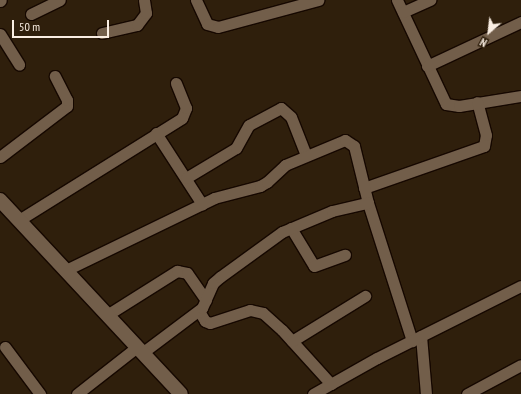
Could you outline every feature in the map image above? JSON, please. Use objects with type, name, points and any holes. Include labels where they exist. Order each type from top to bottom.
[{"type":"street","points":[[31,14],[60,0]]},
{"type":"street","points":[[102,33],[137,25],[146,13],[144,0]]},
{"type":"street","points":[[196,0],[207,24],[218,27],[318,0]]},
{"type":"street","points":[[397,0],[446,104],[459,106],[521,96]]},
{"type":"street","points":[[403,12],[430,0]]},
{"type":"street","points":[[427,66],[521,22]]},
{"type":"street","points":[[0,34],[19,64]]},
{"type":"street","points":[[0,157],[66,106],[67,100],[55,76]]},
{"type":"street","points":[[18,220],[186,113],[176,83]]},
{"type":"street","points":[[364,188],[484,146],[486,135],[477,102]]},
{"type":"street","points":[[186,178],[236,148],[246,129],[253,122],[281,108],[291,117],[306,155]]},
{"type":"street","points":[[156,133],[202,204]]},
{"type":"street","points":[[66,270],[202,204],[226,194],[260,186],[268,182],[279,168],[306,155],[338,142],[351,142],[354,146],[368,203],[416,338],[426,394]]},
{"type":"street","points":[[0,200],[180,394]]},
{"type":"street","points":[[77,394],[140,350],[199,312],[213,283],[291,228],[332,211],[368,203]]},
{"type":"street","points":[[291,228],[314,266],[345,255]]},
{"type":"street","points":[[107,315],[177,271],[187,273],[206,300]]},
{"type":"street","points":[[314,394],[416,338],[520,290]]},
{"type":"street","points":[[292,341],[365,296]]},
{"type":"street","points":[[199,312],[205,321],[210,323],[241,312],[258,310],[272,319],[331,384]]},
{"type":"street","points":[[5,347],[40,394]]},
{"type":"street","points":[[468,394],[521,365]]}]
